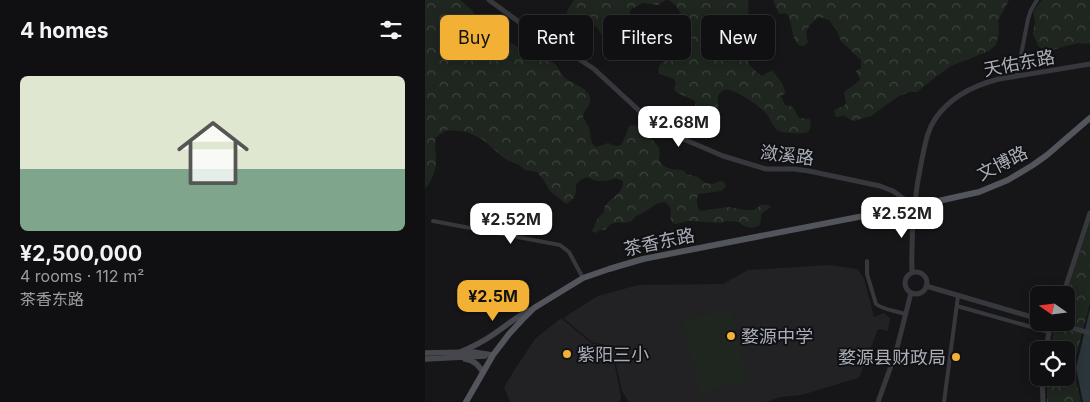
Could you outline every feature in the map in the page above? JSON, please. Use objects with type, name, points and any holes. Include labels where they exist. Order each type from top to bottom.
[{"type":"main road","name":"文博路","points":[[914,206],[979,192],[1008,180],[1047,155],[1090,118]]},
{"type":"main road","name":"茶香东路","points":[[466,402],[493,355],[522,320],[535,308],[583,278],[643,259],[914,206]]},
{"type":"main road","points":[[425,359],[458,355],[489,337],[515,318],[535,308]]},
{"type":"main road","points":[[425,353],[493,355]]},
{"type":"main road","points":[[458,355],[477,364],[483,372]]},
{"type":"street","name":"潋溪路","points":[[489,0],[533,32],[594,69],[645,117],[681,138],[723,156],[766,170],[794,169],[809,171],[880,186],[893,191],[914,206]]},
{"type":"street","points":[[1017,76],[1027,19],[1037,0]]},
{"type":"street","name":"天佑东路","points":[[912,273],[914,206],[917,183],[926,137],[936,117],[949,104],[970,89],[985,82],[1090,64]]},
{"type":"street","points":[[1066,286],[1090,213]]},
{"type":"street","points":[[433,221],[559,245],[569,252],[583,278]]},
{"type":"street","points":[[867,261],[867,274],[877,304],[905,314]]},
{"type":"street","points":[[912,273],[919,273],[926,280],[926,286],[923,292],[917,294],[911,293],[905,283],[907,277],[912,273]]},
{"type":"street","points":[[926,286],[1030,316]]},
{"type":"street","points":[[878,402],[895,352],[911,293]]},
{"type":"street","points":[[944,402],[959,296]]},
{"type":"street","points":[[957,306],[1049,332],[1048,341]]},
{"type":"street","points":[[1075,329],[1090,334]]},
{"type":"street","points":[[1042,386],[1043,402]]},
{"type":"shaded area","name":"婺源中学","points":[[829,265],[857,269],[864,278],[874,317],[884,313],[890,318],[888,331],[878,329],[858,378],[802,395],[781,397],[766,402],[629,402],[622,391],[615,360],[605,345],[592,342],[563,318],[598,296],[638,285],[723,284],[748,270]]},
{"type":"shaded area","points":[[1090,309],[1090,402],[1083,402],[1076,368]]},
{"type":"shaded area","name":"紫阳三小","points":[[561,318],[591,343],[604,346],[614,362],[621,396],[620,402],[510,402],[504,387],[535,339]]},
{"type":"green space","points":[[425,0],[460,0],[475,15],[440,15],[440,60],[509,60],[509,42],[519,48],[519,60],[550,61],[555,64],[564,77],[584,89],[589,95],[589,104],[583,117],[589,128],[592,143],[596,147],[608,143],[616,146],[621,145],[629,126],[635,125],[657,145],[660,151],[659,160],[664,166],[670,169],[683,170],[687,174],[698,177],[705,183],[724,182],[726,186],[721,191],[699,194],[697,202],[700,211],[728,207],[754,210],[761,205],[769,205],[771,207],[761,214],[759,226],[752,228],[738,222],[726,221],[722,223],[688,221],[672,223],[670,207],[665,202],[661,202],[636,216],[631,221],[611,224],[605,230],[595,233],[592,231],[598,218],[604,212],[607,204],[620,191],[623,181],[616,178],[598,181],[588,177],[580,180],[576,185],[574,196],[566,204],[550,191],[537,172],[525,170],[505,159],[482,139],[467,132],[447,130],[436,137],[436,167],[425,189]]},
{"type":"green space","points":[[574,0],[666,0],[658,5],[643,3],[630,10],[631,15],[603,15],[603,36],[593,26],[593,15],[566,15]]},
{"type":"green space","points":[[667,0],[748,0],[748,15],[701,15],[701,60],[747,60],[755,71],[762,76],[772,70],[782,83],[786,93],[781,96],[785,105],[793,107],[799,118],[809,119],[811,122],[808,132],[792,133],[777,130],[763,110],[734,91],[726,89],[721,92],[718,96],[718,111],[716,114],[695,108],[695,101],[676,92],[674,79],[660,74],[658,69],[660,64],[666,60],[691,60],[691,15],[682,15],[671,1]]},
{"type":"green space","points":[[773,0],[1009,0],[998,21],[999,33],[996,45],[989,51],[951,66],[917,92],[910,92],[899,96],[871,116],[854,121],[845,116],[836,117],[834,110],[844,106],[846,103],[844,92],[860,80],[856,71],[861,68],[861,60],[841,41],[829,20],[819,17],[810,25],[807,31],[808,42],[804,46],[798,45],[794,38],[789,17],[786,13],[779,14]]},
{"type":"green space","points":[[1042,0],[1090,0],[1090,44],[1078,43],[1048,51],[1039,47],[1033,34],[1035,21],[1033,11]]},
{"type":"green space","points":[[1090,222],[1090,303],[1075,360],[1075,341],[1052,341],[1054,331],[1075,331],[1075,286],[1069,286]]},
{"type":"green space","points":[[731,309],[748,381],[700,393],[682,321]]},
{"type":"green space","points":[[1075,376],[1081,402],[1047,402],[1047,386],[1075,386]]},
{"type":"place","name":"婺源中学","points":[[731,336]]},
{"type":"place","name":"紫阳三小","points":[[567,354]]},
{"type":"place","name":"婺源县财政局","points":[[956,357]]}]
